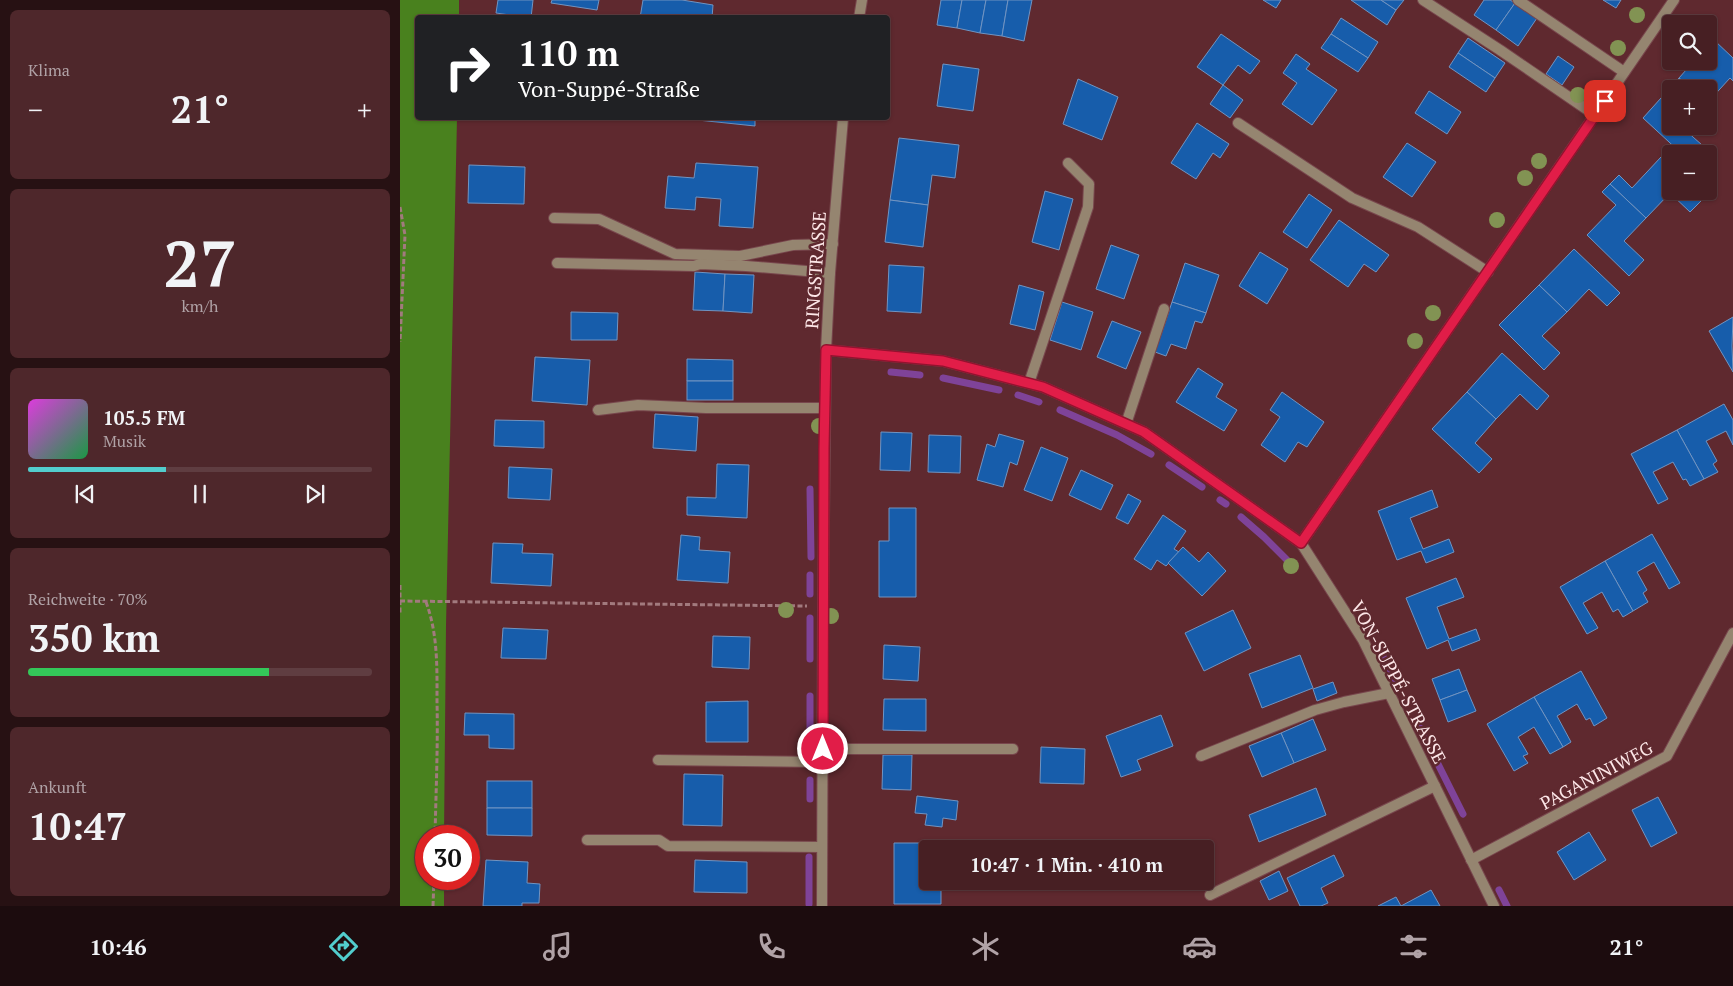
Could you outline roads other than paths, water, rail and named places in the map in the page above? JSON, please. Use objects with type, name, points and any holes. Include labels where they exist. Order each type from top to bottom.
[{"type":"street","points":[[860,15],[862,0]]},
{"type":"street","points":[[1423,0],[1595,115]]},
{"type":"street","points":[[1518,0],[1624,72]]},
{"type":"street","points":[[1301,543],[1674,0]]},
{"type":"street","name":"RINGSTRASSE","points":[[822,906],[826,350],[830,273],[844,120]]},
{"type":"street","points":[[1238,124],[1352,198],[1418,227],[1488,272]]},
{"type":"street","points":[[1029,383],[1088,207],[1089,184],[1068,163]]},
{"type":"street","points":[[554,218],[599,219],[675,254],[740,256],[793,245],[833,244]]},
{"type":"street","points":[[557,263],[694,266],[700,264],[830,273]]},
{"type":"street","points":[[1126,424],[1164,309]]},
{"type":"street","name":"VON-SUPPÉ-STRASSE","points":[[826,350],[943,361],[1043,387],[1144,432],[1301,543],[1363,640],[1494,906]]},
{"type":"street","points":[[598,410],[638,406],[825,408]]},
{"type":"street","name":"PAGANINIWEG","points":[[1471,860],[1667,756],[1733,633]]},
{"type":"street","points":[[1201,756],[1316,710],[1389,693]]},
{"type":"street","points":[[823,749],[1013,748]]},
{"type":"street","points":[[658,760],[823,762]]},
{"type":"street","points":[[1210,896],[1434,786]]},
{"type":"street","points":[[587,840],[660,840],[668,846],[822,847]]},
{"type":"waterway","points":[[891,372],[920,375]]},
{"type":"waterway","points":[[943,378],[999,390]]},
{"type":"waterway","points":[[1018,395],[1039,402]]},
{"type":"waterway","points":[[1060,410],[1117,435],[1151,454]]},
{"type":"waterway","points":[[1169,465],[1202,487]]},
{"type":"waterway","points":[[810,489],[811,557]]},
{"type":"waterway","points":[[1220,500],[1226,504]]},
{"type":"waterway","points":[[1241,517],[1292,565]]},
{"type":"waterway","points":[[810,575],[810,594]]},
{"type":"waterway","points":[[810,618],[810,659]]},
{"type":"waterway","points":[[1385,659],[1397,683]]},
{"type":"waterway","points":[[810,696],[810,752]]},
{"type":"waterway","points":[[1420,728],[1463,814]]},
{"type":"waterway","points":[[810,780],[810,799]]},
{"type":"waterway","points":[[809,857],[809,904]]},
{"type":"waterway","points":[[1499,890],[1507,906]]}]
